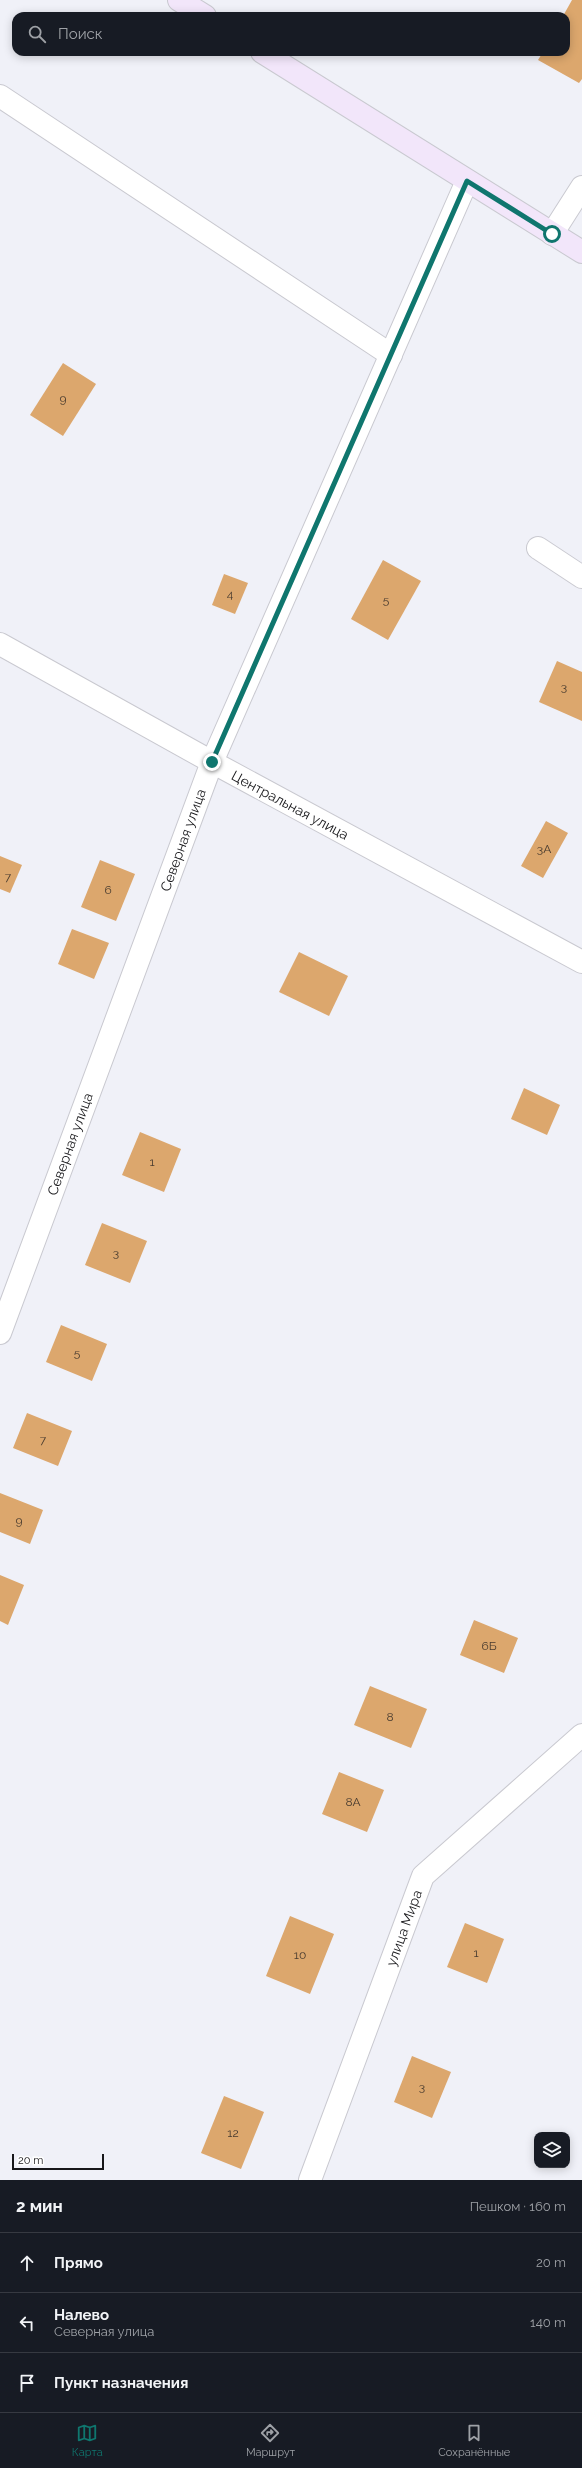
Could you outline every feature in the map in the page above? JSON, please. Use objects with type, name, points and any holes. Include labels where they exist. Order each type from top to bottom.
[{"type":"street","points":[[179,0],[198,12]]},
{"type":"street","points":[[268,56],[582,252]]},
{"type":"street","points":[[0,96],[391,355]]},
{"type":"street","name":"Северная улица","points":[[0,1333],[212,762],[467,181]]},
{"type":"street","points":[[552,234],[582,187]]},
{"type":"street","points":[[538,548],[582,577]]},
{"type":"street","name":"Центральная улица","points":[[0,644],[212,762],[582,962]]},
{"type":"street","name":"улица Мира","points":[[310,2180],[423,1876],[582,1735]]},
{"type":"building","points":[[572,0],[582,0],[582,79],[579,83],[538,60],[540,56],[570,56],[570,12],[565,12]]},
{"type":"building","points":[[63,363],[96,384],[63,436],[30,415]]},
{"type":"building","points":[[383,560],[421,581],[388,640],[351,619]]},
{"type":"building","points":[[224,574],[248,583],[235,614],[212,605]]},
{"type":"building","points":[[557,661],[582,672],[582,721],[539,702]]},
{"type":"building","points":[[546,821],[568,833],[543,878],[521,866]]},
{"type":"building","points":[[0,856],[22,865],[10,893],[0,889]]},
{"type":"building","points":[[100,860],[135,874],[116,921],[81,907]]},
{"type":"building","points":[[72,929],[109,943],[94,979],[58,964]]},
{"type":"building","points":[[299,952],[348,976],[329,1016],[279,992]]},
{"type":"building","points":[[524,1088],[560,1105],[547,1135],[511,1119]]},
{"type":"building","points":[[140,1132],[181,1149],[164,1192],[122,1175]]},
{"type":"building","points":[[102,1223],[147,1241],[130,1283],[85,1265]]},
{"type":"building","points":[[61,1325],[107,1344],[92,1381],[46,1362]]},
{"type":"building","points":[[27,1413],[72,1431],[58,1466],[13,1448]]},
{"type":"building","points":[[0,1493],[43,1510],[30,1544],[0,1532]]},
{"type":"building","points":[[0,1575],[24,1585],[8,1625],[0,1621]]},
{"type":"building","points":[[474,1620],[518,1638],[504,1673],[460,1655]]},
{"type":"building","points":[[370,1686],[427,1709],[411,1748],[354,1725]]},
{"type":"building","points":[[339,1772],[384,1790],[367,1832],[322,1814]]},
{"type":"building","points":[[290,1916],[334,1934],[310,1994],[266,1976]]},
{"type":"building","points":[[465,1923],[504,1939],[487,1983],[447,1967]]},
{"type":"building","points":[[412,2056],[451,2072],[432,2118],[394,2102]]},
{"type":"building","points":[[224,2096],[264,2112],[241,2169],[201,2153]]},
{"type":"route","points":[[212,762],[467,181],[552,234]]}]
